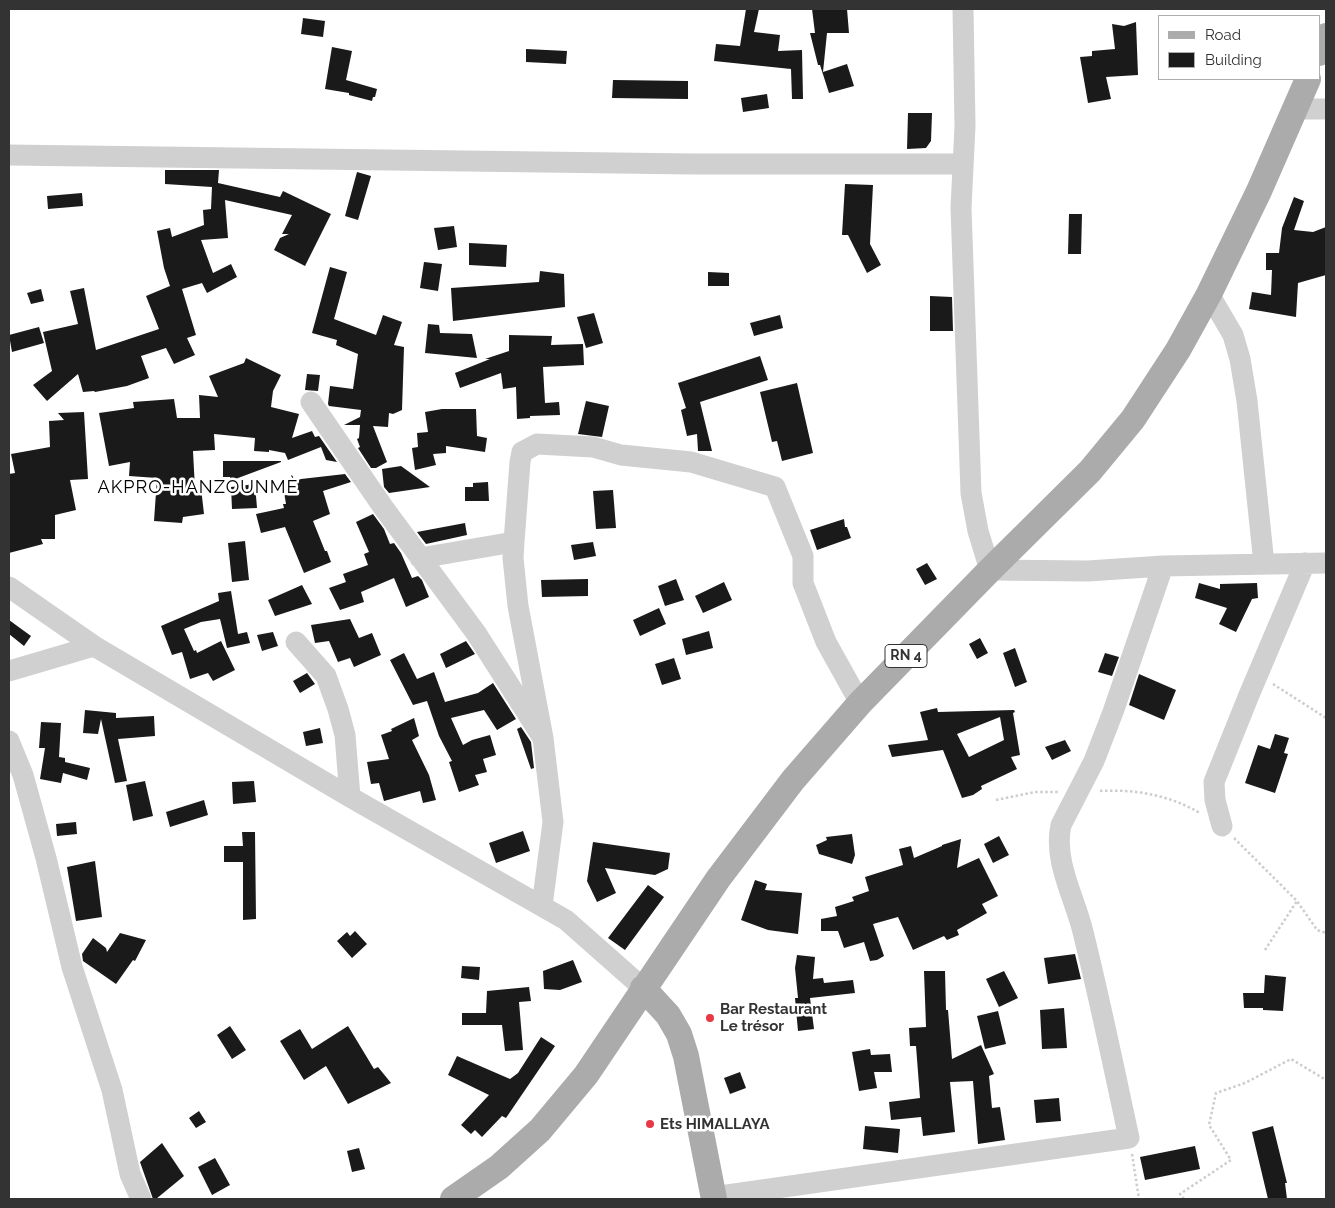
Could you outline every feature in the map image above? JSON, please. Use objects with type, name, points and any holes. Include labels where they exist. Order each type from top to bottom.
[{"type":"main road","points":[[1320,51],[1326,36]]},
{"type":"main road","name":"RN 4","points":[[453,1199],[499,1167],[540,1130],[586,1075],[718,879],[787,788],[860,703],[1090,471],[1133,419],[1178,350],[1209,294],[1259,192],[1308,80]]},
{"type":"main road","points":[[644,988],[668,1015],[679,1034],[686,1056],[714,1198]]},
{"type":"street","points":[[963,9],[965,126],[961,208],[972,493],[978,531],[990,570],[1088,570],[1163,566],[1326,563]]},
{"type":"street","points":[[1295,109],[1326,109]]},
{"type":"street","points":[[9,155],[693,164],[963,164]]},
{"type":"street","points":[[1209,294],[1233,335],[1240,359],[1247,401],[1264,564]]},
{"type":"street","points":[[311,402],[383,507],[476,633],[543,738]]},
{"type":"street","points":[[542,906],[553,822],[543,738],[518,606],[513,558],[522,452],[537,444],[592,448],[621,455],[690,462],[775,488],[803,556],[803,583],[826,642],[860,703]]},
{"type":"street","points":[[420,558],[514,542]]},
{"type":"street","points":[[1222,826],[1215,800],[1214,782],[1305,563]]},
{"type":"street","points":[[714,1198],[1129,1138],[1081,923],[1063,867],[1059,845],[1061,825],[1094,761],[1113,712],[1163,566]]},
{"type":"street","points":[[9,587],[94,646],[350,797],[566,920],[644,988]]},
{"type":"street","points":[[296,642],[326,676],[338,709],[345,735],[350,797]]},
{"type":"street","points":[[9,671],[94,646]]},
{"type":"street","points":[[9,741],[23,775],[46,858],[72,966],[112,1090],[130,1174],[141,1199]]},
{"type":"path","points":[[1258,674],[1326,718]]},
{"type":"path","points":[[996,800],[1035,792],[1113,790],[1147,793],[1185,804],[1222,826],[1297,901],[1317,930],[1326,933]]},
{"type":"path","points":[[1265,950],[1297,901]]},
{"type":"path","points":[[1184,1199],[1180,1194],[1231,1160],[1209,1124],[1216,1093],[1245,1083],[1291,1059],[1326,1080]]},
{"type":"path","points":[[1129,1138],[1139,1199]]},
{"type":"building","points":[[746,9],[759,9],[754,32],[780,35],[778,51],[802,50],[803,99],[792,99],[791,69],[714,61],[716,44],[740,46]]},
{"type":"building","points":[[812,9],[847,9],[849,33],[827,33],[823,72],[847,64],[854,86],[829,93],[820,65],[818,65],[810,33],[815,33]]},
{"type":"building","points":[[303,18],[325,21],[323,37],[301,34]]},
{"type":"building","points":[[1136,22],[1138,75],[1106,77],[1111,99],[1088,103],[1080,57],[1092,56],[1092,51],[1115,49],[1112,24],[1124,26]]},
{"type":"building","points":[[332,47],[352,51],[346,80],[377,89],[372,101],[349,95],[349,93],[325,89]]},
{"type":"building","points":[[526,49],[567,51],[566,64],[526,62]]},
{"type":"building","points":[[613,80],[688,81],[688,99],[612,98]]},
{"type":"building","points":[[767,94],[769,108],[743,112],[741,98]]},
{"type":"building","points":[[908,113],[932,113],[931,141],[926,148],[907,149]]},
{"type":"building","points":[[165,170],[219,170],[218,183],[280,197],[283,191],[331,214],[305,266],[274,250],[280,238],[289,234],[282,234],[292,215],[225,200],[228,238],[201,240],[213,273],[231,264],[237,277],[207,293],[202,283],[182,289],[196,335],[187,338],[195,355],[174,364],[166,348],[141,356],[149,378],[127,386],[95,392],[83,392],[78,374],[47,401],[33,385],[52,371],[43,332],[78,324],[70,291],[84,288],[96,350],[159,329],[146,296],[170,286],[164,268],[157,231],[170,228],[172,237],[204,225],[203,210],[211,209],[212,187],[165,184]]},
{"type":"building","points":[[357,172],[371,176],[358,220],[345,216]]},
{"type":"building","points":[[845,184],[873,185],[870,244],[881,265],[867,273],[848,235],[842,235]]},
{"type":"building","points":[[82,193],[83,206],[48,209],[47,196]]},
{"type":"building","points":[[1294,197],[1304,201],[1294,230],[1313,232],[1326,227],[1326,275],[1298,283],[1296,317],[1249,309],[1252,292],[1271,295],[1272,270],[1266,270],[1266,253],[1279,253],[1282,228]]},
{"type":"building","points":[[1069,214],[1082,214],[1081,254],[1068,254]]},
{"type":"building","points":[[454,226],[457,247],[438,250],[434,228]]},
{"type":"building","points":[[469,243],[507,245],[506,267],[469,265]]},
{"type":"building","points":[[424,262],[442,264],[438,291],[420,288]]},
{"type":"building","points":[[330,267],[347,272],[334,319],[376,335],[383,315],[402,322],[394,345],[404,347],[402,410],[393,414],[389,413],[388,427],[373,426],[387,462],[376,468],[371,468],[358,448],[360,447],[357,439],[359,438],[360,425],[344,425],[360,417],[361,410],[329,406],[328,404],[330,386],[353,389],[358,354],[336,345],[337,340],[312,333]]},
{"type":"building","points":[[540,271],[564,274],[565,307],[453,321],[451,288],[539,282]]},
{"type":"building","points":[[708,272],[729,273],[729,286],[708,286]]},
{"type":"building","points":[[41,289],[44,301],[31,304],[27,293]]},
{"type":"building","points":[[930,296],[952,297],[953,331],[930,331]]},
{"type":"building","points":[[594,313],[603,343],[586,348],[577,317]]},
{"type":"building","points":[[780,315],[783,328],[754,336],[750,323]]},
{"type":"building","points":[[428,324],[439,325],[440,333],[472,334],[477,358],[425,353]]},
{"type":"building","points":[[39,327],[44,343],[12,352],[9,335]]},
{"type":"building","points":[[509,335],[552,336],[551,345],[583,344],[584,365],[543,367],[545,403],[559,402],[560,415],[530,416],[530,418],[517,419],[516,387],[503,389],[501,373],[460,388],[455,373],[490,359],[485,359],[509,351]]},
{"type":"building","points":[[760,356],[768,380],[700,402],[712,451],[698,451],[697,434],[687,436],[681,410],[686,408],[678,383]]},
{"type":"building","points":[[246,358],[281,375],[273,391],[271,407],[299,414],[292,438],[312,431],[315,437],[319,436],[337,462],[326,460],[321,447],[288,460],[285,453],[269,450],[269,452],[254,451],[255,438],[214,434],[215,450],[193,451],[195,489],[201,488],[204,514],[183,517],[182,523],[154,521],[157,478],[129,476],[130,462],[109,466],[99,413],[134,408],[133,402],[174,399],[177,418],[200,418],[199,395],[218,397],[209,376],[244,363]]},
{"type":"building","points":[[307,374],[320,375],[318,391],[305,390]]},
{"type":"building","points":[[797,383],[813,453],[782,461],[777,441],[772,442],[760,392]]},
{"type":"building","points":[[586,401],[609,406],[602,437],[578,434]]},
{"type":"building","points":[[442,409],[476,409],[477,436],[487,438],[485,452],[446,446],[446,453],[433,454],[436,465],[415,470],[412,448],[418,447],[417,433],[428,432],[425,412]]},
{"type":"building","points":[[84,412],[88,479],[70,480],[76,510],[55,515],[55,539],[41,539],[43,544],[9,553],[9,474],[15,473],[11,454],[50,447],[49,421],[64,420],[58,413]]},
{"type":"building","points":[[223,461],[281,462],[230,481],[230,477],[223,477]]},
{"type":"building","points":[[401,466],[430,487],[389,493],[384,487],[382,469]]},
{"type":"building","points":[[345,474],[351,482],[323,491],[330,514],[313,521],[331,562],[304,573],[285,527],[261,533],[256,514],[284,508],[283,504],[286,504],[283,486],[301,479]]},
{"type":"building","points":[[488,482],[489,501],[465,501],[465,487],[473,487],[473,483]]},
{"type":"building","points":[[255,484],[257,508],[232,509],[231,487]]},
{"type":"building","points":[[613,490],[616,528],[596,529],[593,491]]},
{"type":"building","points":[[373,514],[384,529],[390,544],[394,543],[401,553],[412,578],[418,576],[422,580],[429,597],[406,607],[394,578],[361,592],[364,602],[340,610],[329,588],[346,582],[343,574],[368,565],[364,554],[369,552],[356,522]]},
{"type":"building","points":[[844,519],[845,527],[847,527],[851,538],[817,550],[810,530]]},
{"type":"building","points":[[465,523],[467,535],[426,544],[417,532]]},
{"type":"building","points":[[245,541],[249,580],[232,582],[228,543]]},
{"type":"building","points":[[593,542],[596,556],[574,560],[571,545]]},
{"type":"building","points":[[927,563],[937,579],[925,585],[916,569]]},
{"type":"building","points":[[588,579],[588,596],[542,597],[541,580]]},
{"type":"building","points":[[676,579],[684,600],[665,606],[658,586]]},
{"type":"building","points":[[724,582],[732,600],[703,613],[695,596]]},
{"type":"building","points":[[1199,583],[1220,589],[1220,584],[1257,583],[1258,598],[1252,599],[1236,632],[1219,624],[1227,608],[1195,598]]},
{"type":"building","points":[[302,585],[312,604],[275,616],[268,600]]},
{"type":"building","points":[[231,591],[238,634],[247,632],[250,643],[227,648],[220,619],[201,622],[184,629],[194,651],[196,650],[197,653],[221,641],[235,670],[213,681],[208,673],[190,679],[182,652],[172,655],[161,626],[219,601],[218,593]]},
{"type":"building","points":[[659,608],[666,624],[640,636],[633,620]]},
{"type":"building","points":[[350,619],[359,638],[372,633],[381,655],[354,667],[350,658],[338,662],[329,641],[315,643],[311,625]]},
{"type":"building","points":[[9,620],[31,636],[24,646],[9,634]]},
{"type":"building","points":[[709,631],[713,648],[686,655],[682,639]]},
{"type":"building","points":[[273,632],[278,646],[262,651],[257,635]]},
{"type":"building","points":[[980,638],[988,653],[977,659],[969,644]]},
{"type":"building","points":[[466,641],[475,654],[446,668],[440,654]]},
{"type":"building","points":[[1015,648],[1027,682],[1015,687],[1003,653]]},
{"type":"building","points":[[404,653],[417,679],[434,672],[445,702],[478,693],[493,683],[516,719],[497,730],[484,710],[451,718],[463,745],[472,740],[490,735],[496,755],[483,759],[487,772],[475,775],[479,785],[459,792],[449,762],[452,761],[439,736],[427,701],[413,705],[390,660]]},
{"type":"building","points":[[1105,653],[1119,657],[1112,676],[1098,672]]},
{"type":"building","points":[[674,658],[681,679],[662,685],[655,664]]},
{"type":"building","points":[[307,673],[315,684],[300,693],[293,681]]},
{"type":"building","points":[[1139,674],[1176,690],[1164,720],[1129,705]]},
{"type":"building","points":[[937,708],[938,712],[1014,710],[1020,755],[1011,757],[1017,769],[981,786],[982,789],[973,795],[962,798],[943,750],[892,757],[888,745],[928,740],[920,712]],"holes":[[[1000,717],[1004,740],[969,757],[957,734]]]},
{"type":"building","points":[[85,710],[116,713],[116,718],[154,716],[155,736],[118,739],[127,781],[115,783],[101,719],[98,734],[83,733]]},
{"type":"building","points":[[414,718],[419,736],[412,740],[429,775],[436,800],[423,803],[420,791],[384,801],[379,783],[371,784],[367,762],[389,759],[381,735]]},
{"type":"building","points":[[41,722],[61,723],[59,757],[65,758],[65,762],[90,768],[87,780],[63,773],[61,783],[40,779],[45,748],[39,748]]},
{"type":"building","points":[[521,727],[531,742],[534,768],[531,769],[517,729]]},
{"type":"building","points":[[320,728],[323,743],[306,746],[303,732]]},
{"type":"building","points":[[1275,734],[1289,738],[1284,753],[1288,754],[1275,793],[1245,783],[1258,745],[1270,749]]},
{"type":"building","points":[[1065,740],[1071,751],[1052,760],[1045,747]]},
{"type":"building","points":[[145,781],[153,816],[133,821],[126,785]]},
{"type":"building","points":[[254,781],[256,802],[233,804],[232,782]]},
{"type":"building","points":[[204,800],[208,815],[170,827],[166,812]]},
{"type":"building","points":[[76,822],[77,834],[57,836],[56,824]]},
{"type":"building","points":[[523,831],[530,851],[496,863],[489,843]]},
{"type":"building","points":[[242,832],[255,832],[256,919],[243,920],[243,862],[224,862],[224,846],[243,846]]},
{"type":"building","points":[[852,834],[855,855],[852,864],[819,854],[816,845],[827,840],[826,837]]},
{"type":"building","points":[[999,836],[1009,855],[993,863],[984,844]]},
{"type":"building","points":[[961,839],[957,868],[979,858],[998,896],[982,904],[987,913],[957,930],[959,935],[947,940],[944,936],[913,950],[898,917],[873,924],[884,956],[870,961],[864,942],[844,948],[838,931],[821,931],[821,919],[837,916],[835,907],[854,901],[852,897],[869,891],[865,877],[903,865],[899,849],[911,846],[914,858],[942,845]]},
{"type":"building","points":[[593,842],[670,853],[668,869],[655,875],[605,868],[616,893],[597,902],[587,881]]},
{"type":"building","points":[[95,861],[102,917],[76,921],[67,867]]},
{"type":"building","points":[[755,880],[767,884],[765,890],[802,893],[798,934],[768,930],[741,920]]},
{"type":"building","points":[[648,885],[664,897],[625,950],[608,938]]},
{"type":"building","points":[[355,931],[367,944],[352,958],[337,941],[347,932],[350,936]]},
{"type":"building","points":[[120,933],[146,940],[135,961],[133,960],[116,984],[83,961],[82,954],[93,938],[106,948],[107,952]]},
{"type":"building","points":[[1075,954],[1081,979],[1048,984],[1044,958]]},
{"type":"building","points":[[797,955],[815,957],[813,979],[823,978],[824,983],[853,980],[855,993],[810,998],[814,1029],[798,1031],[795,998],[798,998],[795,968]]},
{"type":"building","points":[[573,960],[582,982],[560,990],[544,989],[543,971]]},
{"type":"building","points":[[462,966],[480,967],[479,980],[461,978]]},
{"type":"building","points":[[924,971],[945,971],[946,1010],[948,1010],[952,1059],[981,1045],[994,1074],[989,1076],[992,1108],[1000,1107],[1005,1140],[978,1144],[973,1081],[950,1082],[955,1132],[923,1136],[921,1117],[891,1120],[889,1102],[920,1098],[916,1046],[910,1046],[909,1028],[926,1027]]},
{"type":"building","points":[[1004,971],[1018,998],[999,1007],[986,979]]},
{"type":"building","points":[[1265,975],[1286,977],[1283,1011],[1244,1008],[1243,993],[1264,993]]},
{"type":"building","points":[[529,987],[531,1001],[519,1002],[523,1050],[505,1051],[502,1025],[462,1025],[462,1013],[486,1013],[487,991]]},
{"type":"building","points":[[1064,1008],[1067,1048],[1042,1049],[1040,1010]]},
{"type":"building","points":[[998,1011],[1006,1044],[985,1049],[977,1016]]},
{"type":"building","points":[[230,1026],[246,1050],[232,1059],[217,1035]]},
{"type":"building","points":[[348,1026],[374,1069],[378,1067],[391,1083],[348,1104],[326,1066],[304,1080],[280,1041],[300,1029],[312,1049]]},
{"type":"building","points":[[541,1037],[555,1046],[506,1118],[502,1116],[482,1137],[475,1130],[471,1134],[461,1125],[489,1095],[448,1075],[457,1056],[510,1079],[518,1073]]},
{"type":"building","points":[[870,1049],[871,1055],[890,1054],[892,1072],[874,1072],[877,1088],[859,1091],[852,1052]]},
{"type":"building","points":[[740,1072],[746,1088],[730,1094],[724,1078]]},
{"type":"building","points":[[1059,1098],[1061,1121],[1036,1123],[1034,1100]]},
{"type":"building","points":[[199,1111],[206,1122],[196,1128],[189,1118]]},
{"type":"building","points":[[865,1126],[900,1129],[898,1153],[863,1149]]},
{"type":"building","points":[[1273,1126],[1287,1183],[1285,1183],[1287,1199],[1268,1199],[1252,1132]]},
{"type":"building","points":[[162,1143],[184,1176],[156,1199],[153,1199],[140,1162]]},
{"type":"building","points":[[1195,1146],[1200,1169],[1145,1180],[1140,1157]]},
{"type":"building","points":[[359,1148],[365,1169],[352,1172],[347,1151]]},
{"type":"building","points":[[215,1158],[230,1185],[212,1195],[198,1167]]},
{"type":"place","name":"Bar Restaurant Le trésor","points":[[710,1018]]},
{"type":"place","name":"Ets HIMALLAYA","points":[[650,1124]]},
{"type":"district","name":"AKPRO-HANZOUNMÈ","points":[[198,488]]}]
